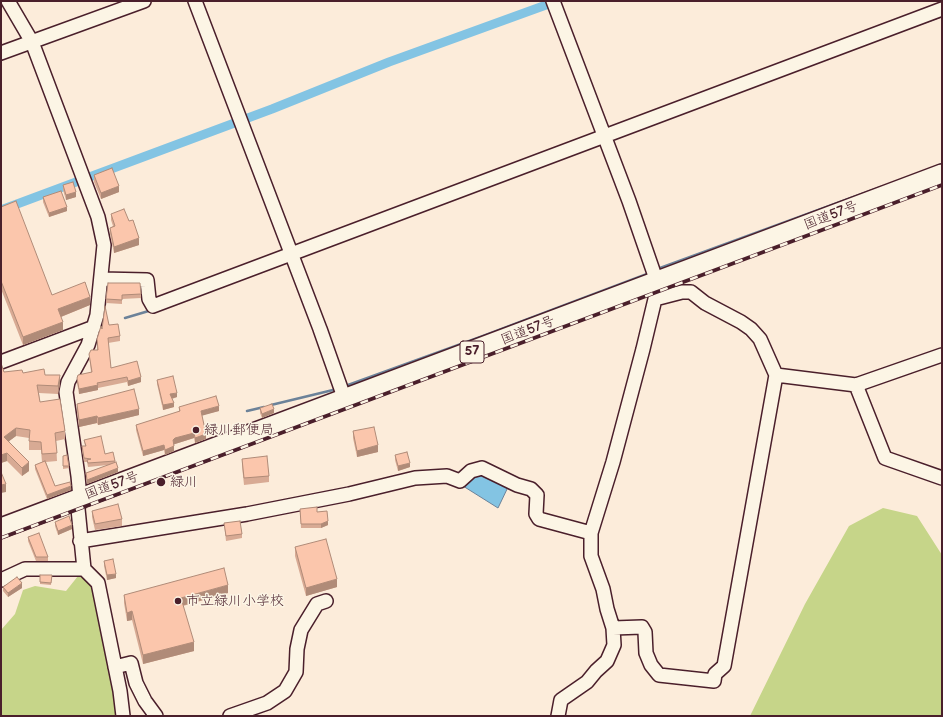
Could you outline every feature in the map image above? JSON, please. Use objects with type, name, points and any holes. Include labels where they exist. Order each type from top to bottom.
[{"type":"highway","name":"国道57号","points":[[1,528],[345,400],[656,291],[942,174]]},
{"type":"street","points":[[8,1],[32,42],[98,217],[104,245],[102,278],[97,316],[88,345],[68,382],[66,392],[80,498],[78,509],[84,569],[98,583],[123,716]]},
{"type":"street","points":[[1,53],[144,1]]},
{"type":"street","points":[[195,1],[290,254],[320,329],[345,400]]},
{"type":"street","points":[[553,1],[603,137],[629,201],[656,291],[612,462],[591,533],[591,556],[603,589],[613,628],[614,645],[607,661],[587,682],[561,700],[558,716]]},
{"type":"street","points":[[102,278],[147,280],[149,298],[153,306],[942,9]]},
{"type":"street","points":[[613,628],[642,628],[645,632],[646,653],[651,665],[659,675],[714,681],[715,674],[724,666],[776,375],[760,339],[751,329],[741,322],[705,303],[690,292],[656,291]]},
{"type":"street","points":[[1,362],[94,327]]},
{"type":"street","points":[[776,375],[856,385],[942,355]]},
{"type":"street","points":[[856,385],[885,458],[942,478]]},
{"type":"street","points":[[80,540],[254,512],[350,494],[416,478],[446,476],[460,481],[471,471],[482,468],[517,485],[531,489],[537,496],[536,514],[539,519],[591,533]]},
{"type":"street","points":[[1,580],[25,568],[84,569]]},
{"type":"street","points":[[230,716],[266,703],[285,690],[296,672],[296,649],[301,630],[317,604],[326,601]]},
{"type":"street","points":[[115,667],[131,662],[136,683],[145,701],[156,716]]},
{"type":"green space","points":[[883,508],[917,516],[942,555],[942,716],[750,716],[805,604],[849,526]]},
{"type":"green space","points":[[78,576],[92,582],[106,645],[118,716],[1,716],[1,630],[15,614],[23,590],[35,586],[66,591]]},
{"type":"water","points":[[482,472],[509,485],[498,508],[463,486],[473,475]]},
{"type":"building","points":[[112,168],[119,186],[101,193],[94,175]]},
{"type":"building","points":[[73,182],[76,192],[66,195],[63,185]]},
{"type":"building","points":[[61,191],[67,207],[49,213],[43,197]]},
{"type":"building","points":[[16,201],[52,295],[85,282],[90,297],[58,309],[63,322],[23,337],[1,281],[1,207]]},
{"type":"building","points":[[124,209],[129,221],[133,220],[139,238],[114,247],[110,228],[115,226],[111,214]]},
{"type":"building","points":[[108,283],[140,283],[141,294],[122,295],[122,300],[106,299]]},
{"type":"building","points":[[105,306],[109,325],[118,324],[120,336],[108,338],[111,368],[137,361],[141,377],[128,381],[127,377],[97,383],[98,385],[79,389],[77,378],[78,375],[92,372],[89,354],[91,350],[98,350],[97,339],[101,326],[102,329]]},
{"type":"building","points":[[1,363],[4,372],[22,370],[23,373],[44,369],[45,375],[60,375],[58,386],[37,385],[40,402],[60,399],[65,431],[55,433],[57,453],[42,454],[41,442],[29,441],[30,430],[16,428],[4,437],[29,462],[22,468],[7,453],[1,455]]},
{"type":"building","points":[[173,376],[177,393],[170,394],[174,403],[163,405],[157,380]]},
{"type":"building","points":[[134,389],[139,409],[98,418],[97,416],[79,420],[77,404]]},
{"type":"building","points":[[216,396],[219,406],[201,411],[206,434],[195,438],[194,433],[175,438],[173,440],[174,446],[165,450],[164,445],[143,451],[136,425],[180,411],[179,407]]},
{"type":"building","points":[[272,404],[274,409],[262,414],[260,408]]},
{"type":"building","points":[[374,427],[378,445],[357,451],[353,431]]},
{"type":"building","points":[[101,436],[105,454],[113,452],[115,461],[88,463],[87,460],[91,459],[84,458],[82,446],[86,446],[84,440]]},
{"type":"building","points":[[407,452],[410,463],[398,466],[395,455]]},
{"type":"building","points":[[67,455],[69,466],[63,466],[63,456]]},
{"type":"building","points":[[267,456],[269,476],[244,478],[242,459]]},
{"type":"building","points":[[45,461],[55,486],[70,482],[71,486],[47,495],[35,465]]},
{"type":"building","points":[[116,462],[118,468],[87,480],[86,473]]},
{"type":"building","points":[[1,472],[6,484],[1,485]]},
{"type":"building","points":[[118,504],[122,519],[95,524],[92,511]]},
{"type":"building","points":[[317,507],[317,512],[327,511],[328,521],[321,524],[301,524],[300,509]]},
{"type":"building","points":[[69,516],[72,525],[58,531],[55,522]]},
{"type":"building","points":[[240,521],[242,534],[226,536],[224,523]]},
{"type":"building","points":[[39,533],[48,557],[36,557],[28,537]]},
{"type":"building","points":[[326,539],[337,579],[306,588],[295,547]]},
{"type":"building","points":[[113,559],[116,574],[107,575],[104,561]]},
{"type":"building","points":[[224,568],[228,585],[181,598],[194,642],[143,655],[132,611],[127,613],[124,595]]},
{"type":"building","points":[[40,575],[52,575],[51,583],[40,582]]},
{"type":"building","points":[[17,577],[22,583],[8,593],[3,587]]},
{"type":"waterway","points":[[1,210],[272,109],[389,62],[557,1]]},
{"type":"waterway","points":[[917,25],[942,16]]},
{"type":"waterway","points":[[937,166],[942,164]]},
{"type":"waterway","points":[[660,268],[881,187]]},
{"type":"waterway","points":[[348,385],[647,274]]},
{"type":"waterway","points":[[125,318],[152,310]]},
{"type":"waterway","points":[[271,405],[333,390]]},
{"type":"waterway","points":[[247,411],[264,407]]},
{"type":"railway","points":[[1,538],[942,185]]},
{"type":"place","name":"緑川郵便局","points":[[196,430]]},
{"type":"place","name":"緑川","points":[[161,482]]},
{"type":"place","name":"市立緑川小学校","points":[[178,601]]}]
